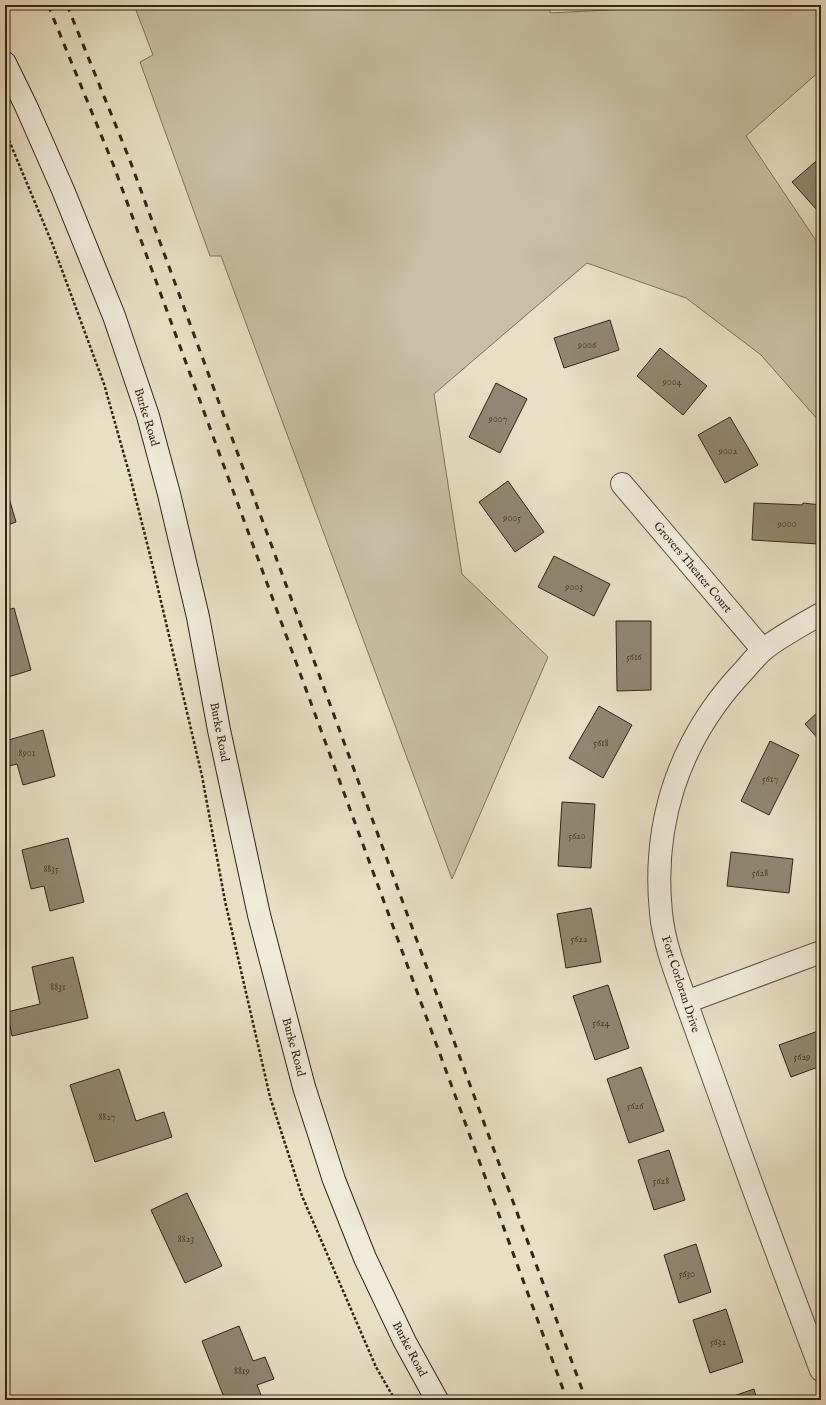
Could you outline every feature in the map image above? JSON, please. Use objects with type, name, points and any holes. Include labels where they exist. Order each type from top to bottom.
[{"type":"street","name":"Burke Road","points":[[5,63],[63,190],[114,316],[148,416],[169,494],[198,617],[219,730],[259,915],[304,1087],[332,1173],[365,1258],[405,1342],[437,1400]]},
{"type":"street","name":"Grovers Theater Court","points":[[622,484],[763,650]]},
{"type":"street","name":"Fort Corloran Drive","points":[[821,614],[763,650],[722,696],[697,732],[678,771],[665,817],[659,866],[661,914],[668,949],[733,1133],[821,1370]]},
{"type":"street","points":[[686,1002],[821,952]]},
{"type":"path","points":[[5,131],[52,243],[104,384],[130,476],[202,776],[225,901],[270,1097],[302,1196],[376,1367],[395,1400]]},
{"type":"shaded area","points":[[134,5],[515,5],[533,10],[534,5],[550,5],[550,13],[665,7],[675,5],[821,5],[821,70],[746,136],[821,248],[821,420],[818,420],[761,355],[686,298],[587,263],[434,394],[462,574],[548,657],[452,879],[221,256],[210,256],[140,62],[153,55]]},
{"type":"building","points":[[821,157],[821,204],[816,209],[792,182]]},
{"type":"building","points":[[610,320],[619,350],[564,368],[554,338]]},
{"type":"building","points":[[660,348],[707,386],[683,415],[637,376]]},
{"type":"building","points":[[496,383],[527,399],[500,453],[469,437]]},
{"type":"building","points":[[730,417],[758,465],[725,483],[698,435]]},
{"type":"building","points":[[508,481],[544,532],[515,552],[479,502]]},
{"type":"building","points":[[5,491],[7,491],[16,522],[5,526]]},
{"type":"building","points":[[754,503],[802,505],[803,503],[821,505],[819,544],[752,540]]},
{"type":"building","points":[[554,556],[610,584],[594,616],[538,587]]},
{"type":"building","points":[[14,608],[31,670],[5,678],[5,611]]},
{"type":"building","points":[[616,621],[651,621],[651,690],[617,691]]},
{"type":"building","points":[[599,706],[632,725],[603,778],[569,758]]},
{"type":"building","points":[[821,709],[821,742],[805,724]]},
{"type":"building","points":[[43,730],[55,776],[23,785],[17,764],[5,767],[5,741]]},
{"type":"building","points":[[770,741],[799,755],[769,815],[741,801]]},
{"type":"building","points":[[562,802],[595,804],[591,868],[558,866]]},
{"type":"building","points":[[68,838],[84,902],[50,911],[44,886],[31,889],[22,850]]},
{"type":"building","points":[[731,852],[793,859],[789,893],[727,886]]},
{"type":"building","points":[[591,908],[601,962],[566,968],[557,914]]},
{"type":"building","points":[[73,957],[88,1018],[12,1036],[7,1012],[40,1004],[32,967]]},
{"type":"building","points":[[608,985],[629,1048],[595,1060],[573,996]]},
{"type":"building","points":[[821,1030],[821,1066],[791,1077],[779,1045]]},
{"type":"building","points":[[641,1067],[664,1131],[629,1143],[607,1079]]},
{"type":"building","points":[[119,1069],[136,1121],[164,1112],[172,1137],[95,1162],[70,1085]]},
{"type":"building","points":[[669,1150],[685,1200],[654,1210],[638,1160]]},
{"type":"building","points":[[187,1193],[222,1266],[185,1283],[151,1210]]},
{"type":"building","points":[[696,1244],[711,1292],[679,1303],[664,1255]]},
{"type":"building","points":[[726,1309],[743,1362],[710,1373],[693,1320]]},
{"type":"building","points":[[239,1326],[253,1361],[265,1357],[274,1379],[257,1385],[261,1395],[248,1400],[225,1400],[202,1341]]},
{"type":"building","points":[[754,1389],[757,1400],[722,1400]]},
{"type":"railway","points":[[48,5],[113,164],[567,1400]]},
{"type":"railway","points":[[67,5],[129,158],[586,1400]]}]
